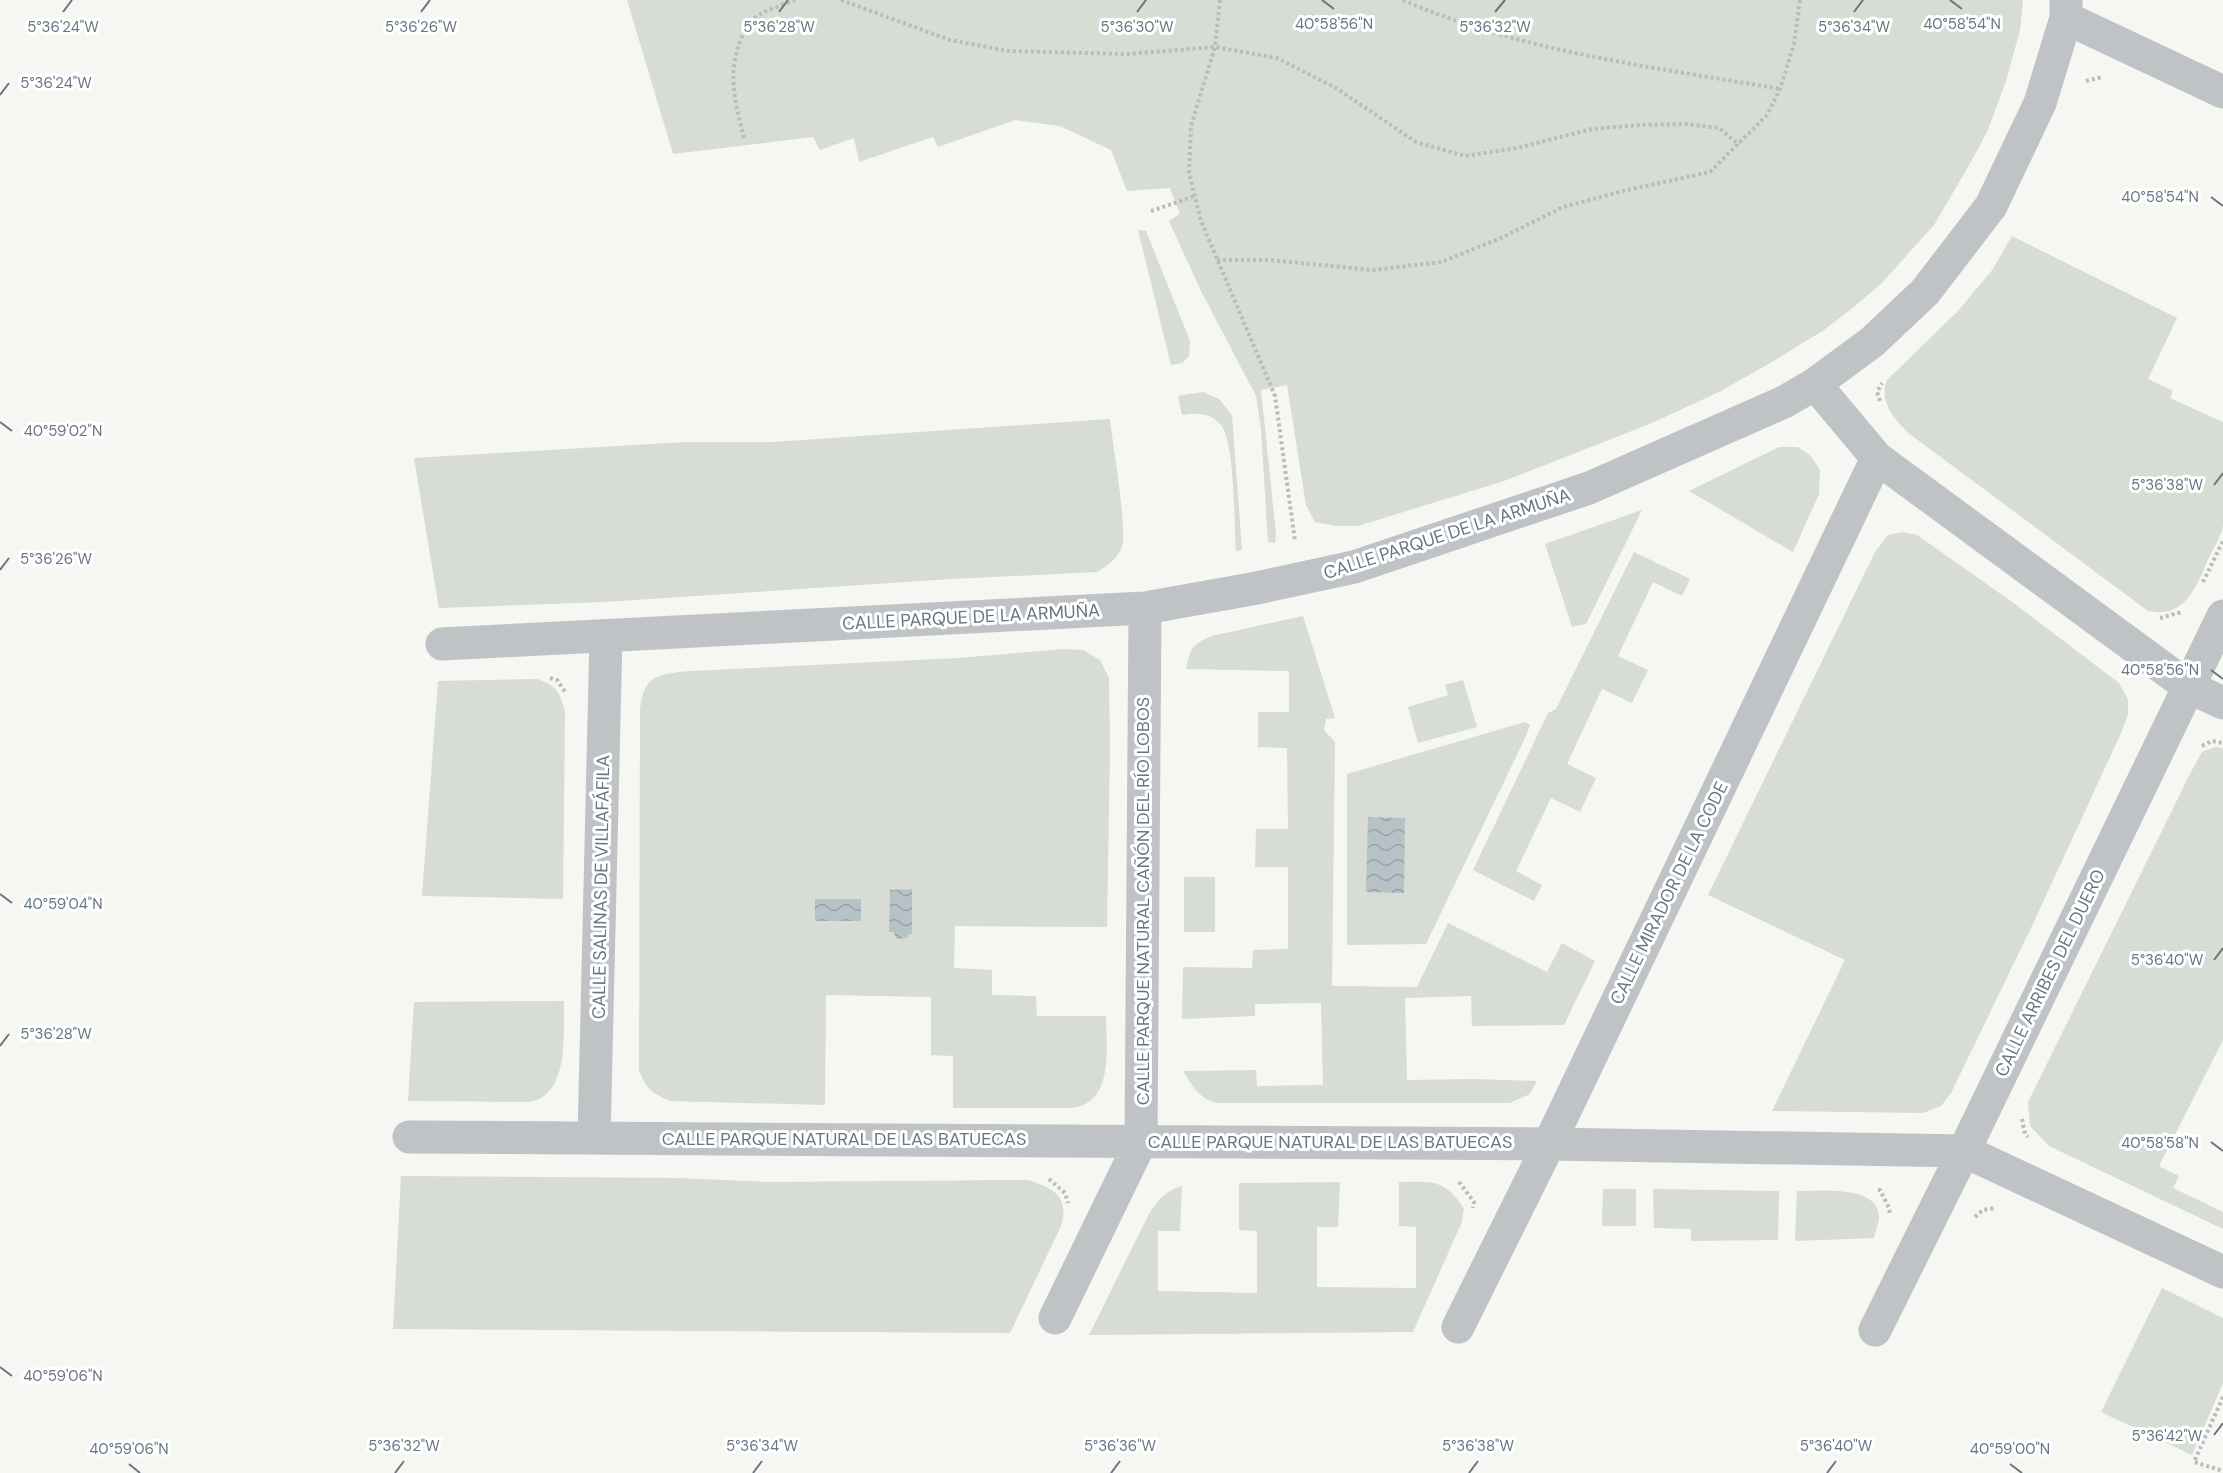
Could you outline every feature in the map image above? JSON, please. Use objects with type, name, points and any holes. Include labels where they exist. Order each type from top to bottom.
[{"type":"street","points":[[2066,9],[2223,92]]},
{"type":"street","name":"CALLE PARQUE DE LA ARMUÑA","points":[[442,644],[1145,608],[1257,588],[1354,567],[1589,488],[1775,406],[1815,384],[1872,342],[1925,292],[1991,206],[2040,103],[2066,9]]},
{"type":"street","points":[[1815,384],[1877,458],[2188,687],[2223,703]]},
{"type":"street","name":"CALLE MIRADOR DE LA CODE","points":[[1458,1327],[1550,1144],[1877,458]]},
{"type":"street","name":"CALLE PARQUE NATURAL CAÑÓN DEL RÍO LOBOS","points":[[1055,1318],[1141,1141],[1145,608]]},
{"type":"street","name":"CALLE ARRIBES DEL DUERO","points":[[1875,1330],[2223,616]]},
{"type":"street","name":"CALLE SALINAS DE VILLAFÁFILA","points":[[594,1138],[606,636]]},
{"type":"street","name":"CALLE PARQUE NATURAL DE LAS BATUECAS","points":[[409,1137],[1550,1144],[1964,1151],[2223,1272]]},
{"type":"path","points":[[744,138],[733,91],[733,66],[740,42],[749,22],[795,0]]},
{"type":"path","points":[[841,0],[950,40],[1008,51],[1128,54],[1215,47],[1277,58],[1336,88],[1416,142],[1465,156],[1517,148],[1592,129],[1640,124],[1686,124],[1719,128],[1739,145]]},
{"type":"path","points":[[1220,0],[1215,47],[1191,126],[1189,173],[1201,221],[1275,396],[1296,544],[1286,546]]},
{"type":"path","points":[[1403,0],[1440,16],[1504,35],[1591,55],[1780,89]]},
{"type":"path","points":[[1217,260],[1268,260],[1374,270],[1441,262],[1501,238],[1563,207],[1710,172],[1767,115],[1780,89],[1794,44],[1800,0]]},
{"type":"path","points":[[2083,82],[2104,77]]},
{"type":"path","points":[[1151,211],[1195,196]]},
{"type":"path","points":[[1881,406],[1877,392],[1884,379]]},
{"type":"path","points":[[2198,592],[2223,541]]},
{"type":"path","points":[[2154,618],[2165,618],[2185,610]]},
{"type":"path","points":[[540,675],[557,680],[566,691],[568,700]]},
{"type":"path","points":[[2201,747],[2212,741],[2223,743]]},
{"type":"path","points":[[2021,1112],[2025,1134],[2030,1139]]},
{"type":"path","points":[[1047,1177],[1065,1193],[1072,1214]]},
{"type":"path","points":[[1450,1179],[1460,1183],[1474,1202],[1472,1210]]},
{"type":"path","points":[[1871,1188],[1880,1190],[1889,1208],[1890,1217]]},
{"type":"path","points":[[1969,1222],[1983,1210],[2004,1206]]},
{"type":"path","points":[[2223,1397],[2194,1461],[2223,1471]]},
{"type":"shaded area","points":[[627,0],[2023,0],[2020,30],[2006,81],[1988,130],[1934,225],[1880,285],[1824,330],[1721,391],[1652,423],[1504,481],[1358,526],[1336,526],[1315,522],[1306,505],[1287,385],[1261,390],[1276,534],[1275,543],[1268,542],[1261,429],[1256,396],[1201,291],[1169,221],[1180,214],[1170,188],[1127,191],[1111,150],[1060,126],[1015,120],[938,147],[933,137],[859,162],[854,138],[820,150],[813,137],[673,154]]},
{"type":"shaded area","points":[[1138,230],[1146,231],[1190,341],[1189,356],[1182,363],[1171,365]]},
{"type":"shaded area","points":[[2012,236],[2177,318],[2148,379],[2173,391],[2170,398],[2223,422],[2222,529],[2201,577],[2189,597],[2172,610],[2148,611],[1907,432],[1897,421],[1886,402],[1887,380],[1958,311],[1993,269]]},
{"type":"shaded area","points":[[1203,392],[1219,399],[1232,415],[1242,550],[1236,551],[1231,465],[1226,434],[1217,421],[1208,416],[1182,415],[1178,396]]},
{"type":"shaded area","points":[[1110,419],[1122,508],[1123,541],[1116,557],[1097,572],[951,579],[604,602],[439,608],[414,458],[685,442],[773,442]]},
{"type":"shaded area","points":[[1779,447],[1798,447],[1811,456],[1820,470],[1819,494],[1793,552],[1689,491]]},
{"type":"shaded area","points":[[1642,510],[1586,624],[1572,627],[1545,544]]},
{"type":"shaded area","points":[[1902,532],[1917,535],[2015,604],[2119,683],[2128,700],[2128,714],[2030,930],[1951,1093],[1941,1106],[1923,1113],[1772,1111],[1845,960],[1708,895],[1875,552],[1888,535]]},
{"type":"shaded area","points":[[1634,552],[1690,579],[1682,596],[1653,582],[1618,656],[1648,670],[1632,703],[1602,689],[1567,764],[1596,778],[1580,812],[1551,798],[1516,871],[1542,885],[1534,901],[1473,870],[1548,713],[1556,709]]},
{"type":"shaded area","points":[[1303,616],[1335,718],[1326,719],[1324,730],[1335,742],[1332,986],[1417,987],[1448,923],[1547,972],[1562,943],[1595,961],[1564,1025],[1472,1026],[1471,996],[1405,998],[1407,1080],[1537,1081],[1530,1094],[1510,1103],[1217,1103],[1201,1095],[1183,1071],[1256,1070],[1257,1086],[1323,1085],[1321,1003],[1255,1004],[1255,1016],[1182,1019],[1183,967],[1252,968],[1253,950],[1288,949],[1288,867],[1255,867],[1256,829],[1288,829],[1287,748],[1258,747],[1258,712],[1289,712],[1289,671],[1186,669],[1189,657],[1196,645],[1212,636]]},
{"type":"shaded area","points":[[1064,649],[1083,650],[1100,660],[1109,678],[1107,927],[955,926],[954,968],[992,970],[992,995],[1036,996],[1037,1016],[1106,1016],[1105,1073],[1095,1097],[1084,1104],[1070,1108],[953,1108],[953,1056],[931,1055],[931,997],[826,995],[825,1105],[670,1101],[650,1090],[639,1070],[640,711],[649,683],[662,675],[691,671],[958,658]]},
{"type":"shaded area","points":[[537,679],[557,690],[565,712],[563,899],[422,896],[438,681]]},
{"type":"shaded area","points":[[1463,680],[1477,727],[1418,743],[1408,707],[1448,695],[1445,685]]},
{"type":"shaded area","points":[[1525,722],[1530,725],[1526,736],[1426,944],[1347,945],[1347,774]]},
{"type":"shaded area","points":[[2215,747],[2223,748],[2223,1040],[2159,1166],[2179,1176],[2173,1188],[2223,1212],[2223,1229],[2049,1146],[2030,1126],[2028,1102],[2191,772],[2202,752]]},
{"type":"shaded area","points":[[1184,877],[1215,877],[1215,932],[1184,932]]},
{"type":"shaded area","points":[[564,1001],[564,1040],[560,1067],[550,1090],[541,1098],[528,1102],[408,1101],[414,1002]]},
{"type":"shaded area","points":[[401,1176],[675,1178],[768,1182],[1027,1180],[1057,1194],[1063,1207],[1063,1216],[1061,1226],[1010,1333],[393,1329]]},
{"type":"shaded area","points":[[1340,1182],[1338,1227],[1317,1227],[1317,1287],[1416,1288],[1416,1227],[1399,1226],[1399,1182],[1436,1184],[1449,1191],[1464,1208],[1462,1222],[1413,1332],[1089,1335],[1150,1212],[1160,1199],[1172,1190],[1182,1186],[1180,1231],[1158,1231],[1158,1291],[1257,1293],[1257,1231],[1239,1230],[1239,1183]]},
{"type":"shaded area","points":[[1603,1189],[1636,1189],[1636,1226],[1602,1226]]},
{"type":"shaded area","points":[[1653,1189],[1779,1191],[1778,1240],[1691,1241],[1691,1229],[1654,1228]]},
{"type":"shaded area","points":[[1797,1191],[1847,1192],[1870,1200],[1877,1208],[1879,1219],[1874,1238],[1795,1241]]},
{"type":"shaded area","points":[[2162,1288],[2223,1318],[2223,1383],[2192,1455],[2101,1412]]},
{"type":"water","points":[[1368,817],[1405,818],[1404,893],[1366,892]]},
{"type":"water","points":[[912,889],[912,934],[909,934],[907,938],[897,939],[893,932],[889,932],[890,890]]},
{"type":"water","points":[[815,899],[861,899],[861,921],[815,921]]}]
